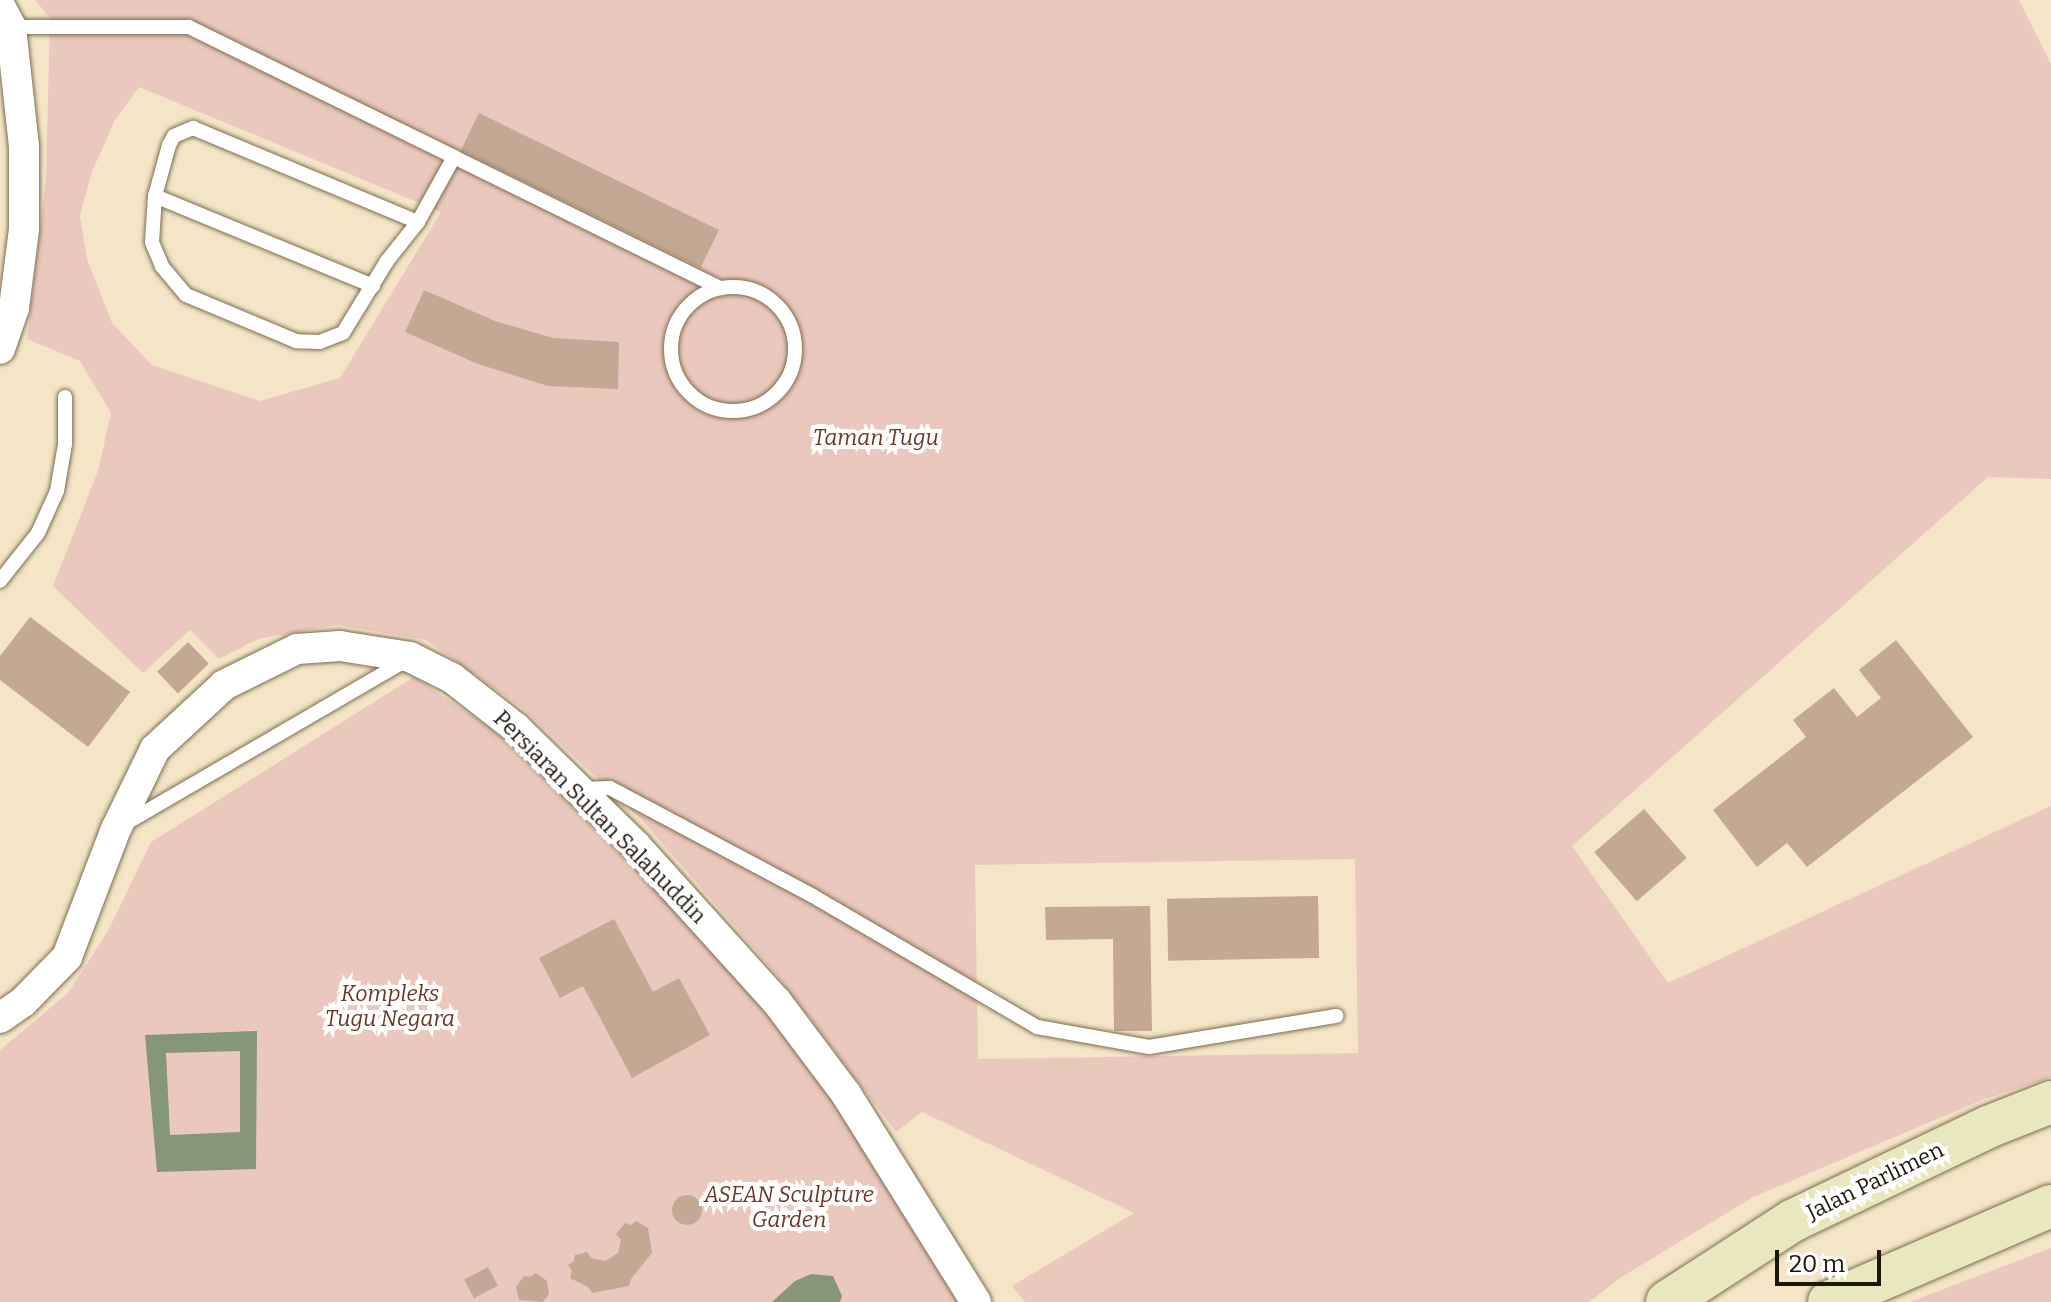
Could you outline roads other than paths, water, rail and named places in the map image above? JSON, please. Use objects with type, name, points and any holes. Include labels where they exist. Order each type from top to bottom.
[{"type":"street","points":[[0,349],[14,308],[24,229],[24,147],[6,17]]},
{"type":"street","name":"Persiaran Sultan Salahuddin","points":[[0,1018],[23,1002],[67,957],[116,829],[155,749],[224,685],[297,649],[340,646],[410,657],[452,678],[505,719],[689,902],[777,1002],[846,1094],[976,1302]]},
{"type":"street","name":"Jalan Parlimen","points":[[1667,1302],[1792,1221],[1988,1127],[2051,1102]]},
{"type":"street","points":[[1829,1302],[2051,1206]]},
{"type":"lane","points":[[6,17],[189,27],[720,288],[738,287],[771,299],[792,328],[794,362],[777,393],[746,410],[710,407],[682,386],[674,370],[672,335],[678,318],[703,294],[720,288]]},
{"type":"lane","points":[[418,222],[193,128],[174,136],[155,196],[152,242],[172,282],[186,295],[296,341],[320,342],[343,333],[418,222],[454,157]]},
{"type":"lane","points":[[155,196],[373,286]]},
{"type":"lane","points":[[1,579],[38,533],[57,491],[65,444],[65,397]]},
{"type":"lane","points":[[116,829],[410,657]]},
{"type":"lane","points":[[578,789],[610,788],[813,896],[1037,1027],[1149,1047],[1336,1016]]},
{"type":"park label","name":"Taman Tugu","points":[[876,438]]},
{"type":"park label","name":"Kompleks Tugu Negara","points":[[390,1006]]},
{"type":"park label","name":"ASEAN Sculpture Garden","points":[[789,1206]]}]
